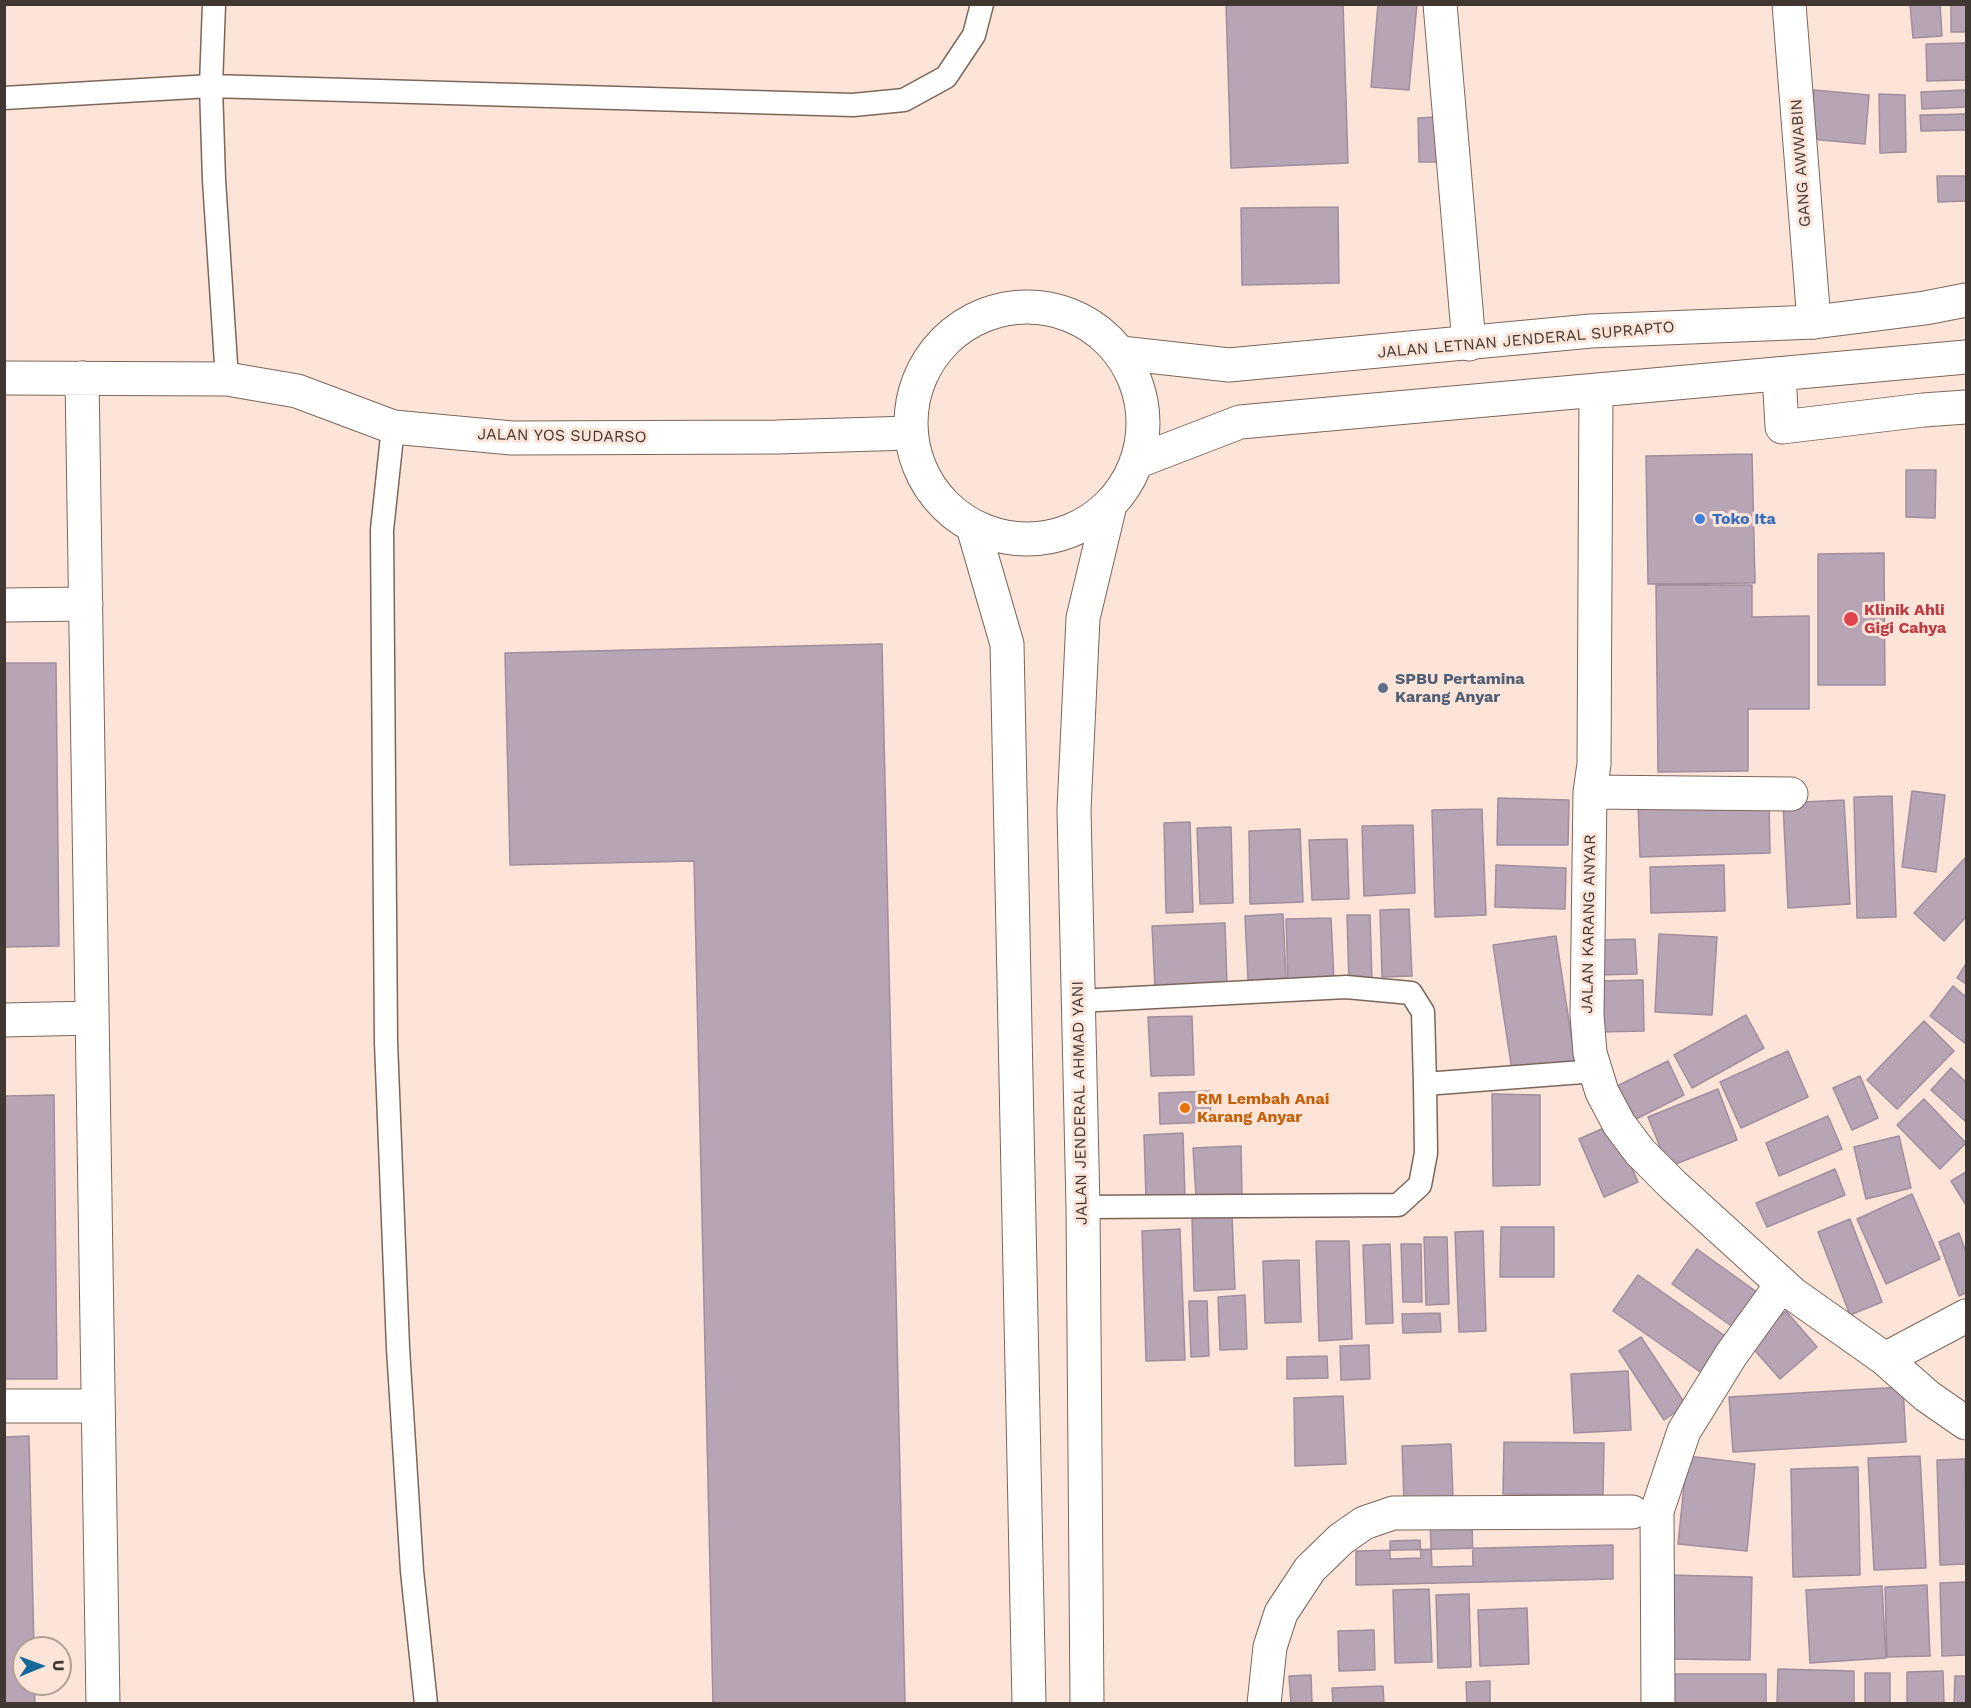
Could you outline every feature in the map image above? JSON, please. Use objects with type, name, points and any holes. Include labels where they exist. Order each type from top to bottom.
[{"type":"street","points":[[1440,4],[1469,344]]},
{"type":"street","name":"GANG AWWABIN","points":[[1789,4],[1814,322]]},
{"type":"street","name":"JALAN LETNAN JENDERAL SUPRAPTO","points":[[1121,353],[1229,365],[1591,331],[1814,322],[1925,308],[1966,300]]},
{"type":"street","points":[[1031,306],[1068,313],[1101,333],[1121,353],[1134,378],[1142,406],[1142,434],[1136,462],[1125,485],[1110,505],[1086,524],[1059,536],[1030,540],[1001,537],[973,527],[947,509],[927,484],[914,456],[910,434],[915,388],[933,353],[960,326],[994,310],[1031,306]]},
{"type":"street","points":[[1136,462],[1240,422],[1966,357]]},
{"type":"street","points":[[1779,374],[1782,427],[1966,407]]},
{"type":"street","name":"JALAN YOS SUDARSO","points":[[4,378],[227,379],[297,391],[393,427],[512,438],[910,434]]},
{"type":"street","points":[[82,378],[103,1704]]},
{"type":"street","name":"JALAN KARANG ANYAR","points":[[1596,391],[1594,764],[1590,792],[1587,1015],[1590,1053],[1602,1092],[1619,1124],[1640,1152],[1788,1289],[1885,1359]]},
{"type":"street","name":"JALAN JENDERAL AHMAD YANI","points":[[1087,1704],[1083,1207],[1074,810],[1083,618],[1110,505]]},
{"type":"street","points":[[973,527],[1007,644],[1029,1704]]},
{"type":"street","points":[[4,605],[86,604]]},
{"type":"street","points":[[1590,792],[1791,794]]},
{"type":"street","points":[[4,1020],[92,1018]]},
{"type":"street","points":[[1658,1704],[1657,1511],[1684,1431],[1731,1355],[1788,1289]]},
{"type":"street","points":[[1966,1316],[1885,1359],[1927,1396],[1966,1423]]},
{"type":"street","points":[[4,1406],[98,1406]]},
{"type":"street","points":[[1264,1704],[1270,1647],[1281,1613],[1310,1569],[1341,1539],[1364,1523],[1393,1513],[1632,1512]]},
{"type":"lane","points":[[214,4],[211,86],[214,180],[227,379]]},
{"type":"lane","points":[[4,98],[211,86],[853,105],[904,100],[946,77],[974,35],[982,4]]},
{"type":"lane","points":[[393,427],[382,530],[386,1042],[398,1348],[412,1571],[426,1704]]},
{"type":"lane","points":[[1078,1001],[1346,987],[1411,993],[1424,1012],[1426,1154],[1420,1185],[1398,1205],[1083,1207]]},
{"type":"lane","points":[[1425,1084],[1596,1071]]},
{"type":"building","points":[[1226,4],[1343,4],[1348,163],[1231,168]]},
{"type":"building","points":[[1378,4],[1417,4],[1409,90],[1371,87]]},
{"type":"building","points":[[1910,4],[1940,4],[1942,36],[1913,38]]},
{"type":"building","points":[[1951,4],[1966,4],[1966,32],[1951,32]]},
{"type":"building","points":[[1966,43],[1966,80],[1927,81],[1926,44]]},
{"type":"building","points":[[1814,90],[1869,95],[1865,144],[1810,139]]},
{"type":"building","points":[[1966,90],[1966,107],[1922,109],[1921,92]]},
{"type":"building","points":[[1879,94],[1905,95],[1906,152],[1880,153]]},
{"type":"building","points":[[1966,114],[1966,130],[1921,131],[1920,115]]},
{"type":"building","points":[[1437,117],[1438,162],[1419,162],[1418,118]]},
{"type":"building","points":[[1937,176],[1966,176],[1966,201],[1938,202]]},
{"type":"building","points":[[1338,207],[1339,283],[1242,285],[1241,208]]},
{"type":"building","name":"Toko Ita","points":[[1752,454],[1755,583],[1648,584],[1646,456]]},
{"type":"building","points":[[1906,470],[1936,470],[1935,518],[1906,517]]},
{"type":"building","name":"Klinik Ahli Gigi Cahya","points":[[1884,553],[1885,685],[1818,685],[1818,554]]},
{"type":"building","points":[[1656,585],[1752,585],[1752,617],[1809,616],[1809,709],[1748,709],[1748,771],[1658,772]]},
{"type":"building","points":[[882,644],[905,1704],[713,1704],[694,861],[510,865],[505,653]]},
{"type":"building","points":[[4,663],[56,663],[59,946],[4,947]]},
{"type":"building","points":[[1912,791],[1945,795],[1936,872],[1902,867]]},
{"type":"building","points":[[1892,796],[1896,917],[1857,918],[1854,797]]},
{"type":"building","points":[[1498,798],[1569,800],[1568,845],[1497,845]]},
{"type":"building","points":[[1769,799],[1770,853],[1640,857],[1638,803]]},
{"type":"building","points":[[1844,800],[1850,904],[1788,908],[1783,803]]},
{"type":"building","points":[[1482,809],[1486,915],[1435,917],[1432,810]]},
{"type":"building","points":[[1190,822],[1193,912],[1166,913],[1164,823]]},
{"type":"building","points":[[1413,825],[1415,893],[1364,896],[1362,826]]},
{"type":"building","points":[[1231,827],[1233,903],[1200,904],[1197,828]]},
{"type":"building","points":[[1300,829],[1303,902],[1250,904],[1249,831]]},
{"type":"building","points":[[1347,839],[1349,899],[1312,900],[1309,840]]},
{"type":"building","points":[[1966,857],[1966,917],[1944,941],[1914,913]]},
{"type":"building","points":[[1496,865],[1566,868],[1565,909],[1495,907]]},
{"type":"building","points":[[1724,865],[1725,911],[1651,913],[1650,867]]},
{"type":"building","points":[[1409,909],[1412,976],[1382,977],[1380,910]]},
{"type":"building","points":[[1283,914],[1286,978],[1248,980],[1245,916]]},
{"type":"building","points":[[1347,915],[1370,915],[1372,982],[1349,983]]},
{"type":"building","points":[[1331,918],[1334,981],[1288,983],[1286,919]]},
{"type":"building","points":[[1225,923],[1227,985],[1155,987],[1152,926]]},
{"type":"building","points":[[1659,934],[1717,937],[1712,1015],[1655,1012]]},
{"type":"building","points":[[1556,936],[1575,1061],[1512,1071],[1493,945]]},
{"type":"building","points":[[1635,939],[1637,974],[1598,975],[1597,940]]},
{"type":"building","points":[[1966,964],[1966,984],[1957,978]]},
{"type":"building","points":[[1643,980],[1644,1031],[1598,1032],[1597,981]]},
{"type":"building","points":[[1953,986],[1966,997],[1966,1044],[1930,1016]]},
{"type":"building","points":[[1746,1015],[1764,1048],[1692,1088],[1674,1055]]},
{"type":"building","points":[[1192,1016],[1194,1075],[1151,1076],[1148,1017]]},
{"type":"building","points":[[1924,1021],[1954,1051],[1897,1109],[1867,1080]]},
{"type":"building","points":[[1788,1051],[1808,1097],[1741,1128],[1720,1082]]},
{"type":"building","points":[[1668,1061],[1684,1095],[1632,1121],[1615,1087]]},
{"type":"building","points":[[1951,1068],[1966,1082],[1966,1122],[1931,1090]]},
{"type":"building","points":[[1860,1076],[1878,1118],[1852,1130],[1833,1088]]},
{"type":"building","points":[[1718,1089],[1737,1140],[1668,1167],[1648,1117]]},
{"type":"building","name":"RM Lembah Anai Karang Anyar","points":[[1210,1091],[1211,1122],[1160,1124],[1159,1093]]},
{"type":"building","points":[[1492,1094],[1540,1095],[1540,1185],[1493,1186]]},
{"type":"building","points":[[54,1095],[57,1379],[4,1379],[4,1096]]},
{"type":"building","points":[[1924,1099],[1966,1143],[1940,1169],[1897,1125]]},
{"type":"building","points":[[1828,1116],[1842,1149],[1779,1176],[1766,1143]]},
{"type":"building","points":[[1613,1124],[1638,1182],[1604,1197],[1579,1139]]},
{"type":"building","points":[[1183,1133],[1185,1197],[1146,1199],[1144,1135]]},
{"type":"building","points":[[1899,1136],[1911,1188],[1866,1199],[1854,1147]]},
{"type":"building","points":[[1241,1146],[1242,1195],[1196,1196],[1193,1148]]},
{"type":"building","points":[[1835,1169],[1845,1195],[1767,1227],[1756,1203]]},
{"type":"building","points":[[1966,1172],[1966,1205],[1951,1181]]},
{"type":"building","points":[[1912,1194],[1940,1259],[1886,1284],[1857,1219]]},
{"type":"building","points":[[1232,1216],[1235,1289],[1194,1291],[1192,1217]]},
{"type":"building","points":[[1850,1219],[1882,1302],[1850,1315],[1818,1232]]},
{"type":"building","points":[[1501,1227],[1554,1227],[1554,1277],[1500,1277]]},
{"type":"building","points":[[1180,1229],[1185,1360],[1146,1361],[1142,1231]]},
{"type":"building","points":[[1483,1231],[1486,1331],[1459,1332],[1455,1232]]},
{"type":"building","points":[[1959,1233],[1966,1252],[1966,1293],[1959,1296],[1939,1242]]},
{"type":"building","points":[[1424,1237],[1447,1237],[1449,1304],[1426,1305]]},
{"type":"building","points":[[1316,1241],[1349,1241],[1352,1339],[1319,1341]]},
{"type":"building","points":[[1390,1244],[1393,1323],[1366,1324],[1363,1245]]},
{"type":"building","points":[[1401,1244],[1421,1244],[1422,1302],[1403,1302]]},
{"type":"building","points":[[1697,1249],[1761,1295],[1737,1330],[1672,1284]]},
{"type":"building","points":[[1299,1260],[1301,1322],[1265,1323],[1263,1261]]},
{"type":"building","points":[[1638,1275],[1731,1340],[1706,1376],[1613,1311]]},
{"type":"building","points":[[1245,1295],[1247,1349],[1220,1350],[1218,1297]]},
{"type":"building","points":[[1189,1301],[1207,1301],[1209,1356],[1191,1357]]},
{"type":"building","points":[[1786,1311],[1817,1347],[1780,1379],[1749,1344]]},
{"type":"building","points":[[1440,1313],[1441,1332],[1403,1333],[1402,1314]]},
{"type":"building","points":[[1641,1337],[1686,1405],[1664,1420],[1619,1351]]},
{"type":"building","points":[[1369,1345],[1370,1379],[1341,1380],[1340,1346]]},
{"type":"building","points":[[1327,1356],[1328,1378],[1287,1379],[1287,1357]]},
{"type":"building","points":[[1628,1371],[1631,1430],[1574,1433],[1571,1374]]},
{"type":"building","points":[[1903,1387],[1906,1442],[1733,1452],[1729,1397]]},
{"type":"building","points":[[1343,1396],[1346,1464],[1295,1466],[1294,1398]]},
{"type":"building","points":[[29,1436],[34,1636],[12,1636],[12,1696],[35,1696],[35,1704],[4,1704],[4,1437]]},
{"type":"building","points":[[1504,1442],[1604,1443],[1603,1495],[1503,1494]]},
{"type":"building","points":[[1451,1444],[1453,1498],[1404,1500],[1402,1446]]},
{"type":"building","points":[[1687,1456],[1755,1464],[1747,1551],[1678,1544]]},
{"type":"building","points":[[1920,1456],[1926,1568],[1874,1570],[1868,1458]]},
{"type":"building","points":[[1965,1459],[1966,1564],[1940,1565],[1937,1460]]},
{"type":"building","points":[[1858,1467],[1860,1575],[1793,1577],[1791,1469]]},
{"type":"building","points":[[1472,1521],[1473,1566],[1432,1567],[1430,1523]]},
{"type":"building","points":[[1420,1540],[1421,1558],[1390,1559],[1390,1541]]},
{"type":"building","points":[[1613,1545],[1613,1579],[1356,1585],[1356,1551]]},
{"type":"building","points":[[1668,1575],[1752,1577],[1750,1660],[1666,1659]]},
{"type":"building","points":[[1966,1582],[1966,1655],[1942,1656],[1940,1583]]},
{"type":"building","points":[[1927,1585],[1930,1656],[1887,1657],[1885,1587]]},
{"type":"building","points":[[1882,1586],[1886,1658],[1810,1663],[1806,1590]]},
{"type":"building","points":[[1429,1589],[1432,1662],[1395,1663],[1393,1590]]},
{"type":"building","points":[[1469,1594],[1471,1667],[1438,1668],[1436,1595]]},
{"type":"building","points":[[1527,1608],[1529,1664],[1480,1666],[1478,1610]]},
{"type":"building","points":[[1374,1630],[1375,1670],[1339,1671],[1338,1631]]},
{"type":"building","points":[[1778,1669],[1854,1671],[1854,1704],[1777,1704]]},
{"type":"building","points":[[1943,1671],[1944,1704],[1907,1704],[1907,1672]]},
{"type":"building","points":[[1865,1673],[1890,1673],[1890,1704],[1865,1704]]},
{"type":"building","points":[[1667,1674],[1766,1674],[1766,1704],[1667,1704]]},
{"type":"building","points":[[1311,1675],[1312,1704],[1291,1704],[1289,1676]]},
{"type":"building","points":[[1955,1676],[1966,1676],[1966,1704],[1954,1704]]},
{"type":"building","points":[[1490,1681],[1490,1704],[1467,1704],[1466,1682]]},
{"type":"building","points":[[1383,1686],[1384,1704],[1333,1704],[1332,1688]]},
{"type":"place","name":"Toko Ita","points":[[1700,519]]},
{"type":"place","name":"Klinik Ahli Gigi Cahya","points":[[1851,619]]},
{"type":"place","name":"SPBU Pertamina Karang Anyar","points":[[1383,688]]},
{"type":"place","name":"RM Lembah Anai Karang Anyar","points":[[1185,1108]]}]
